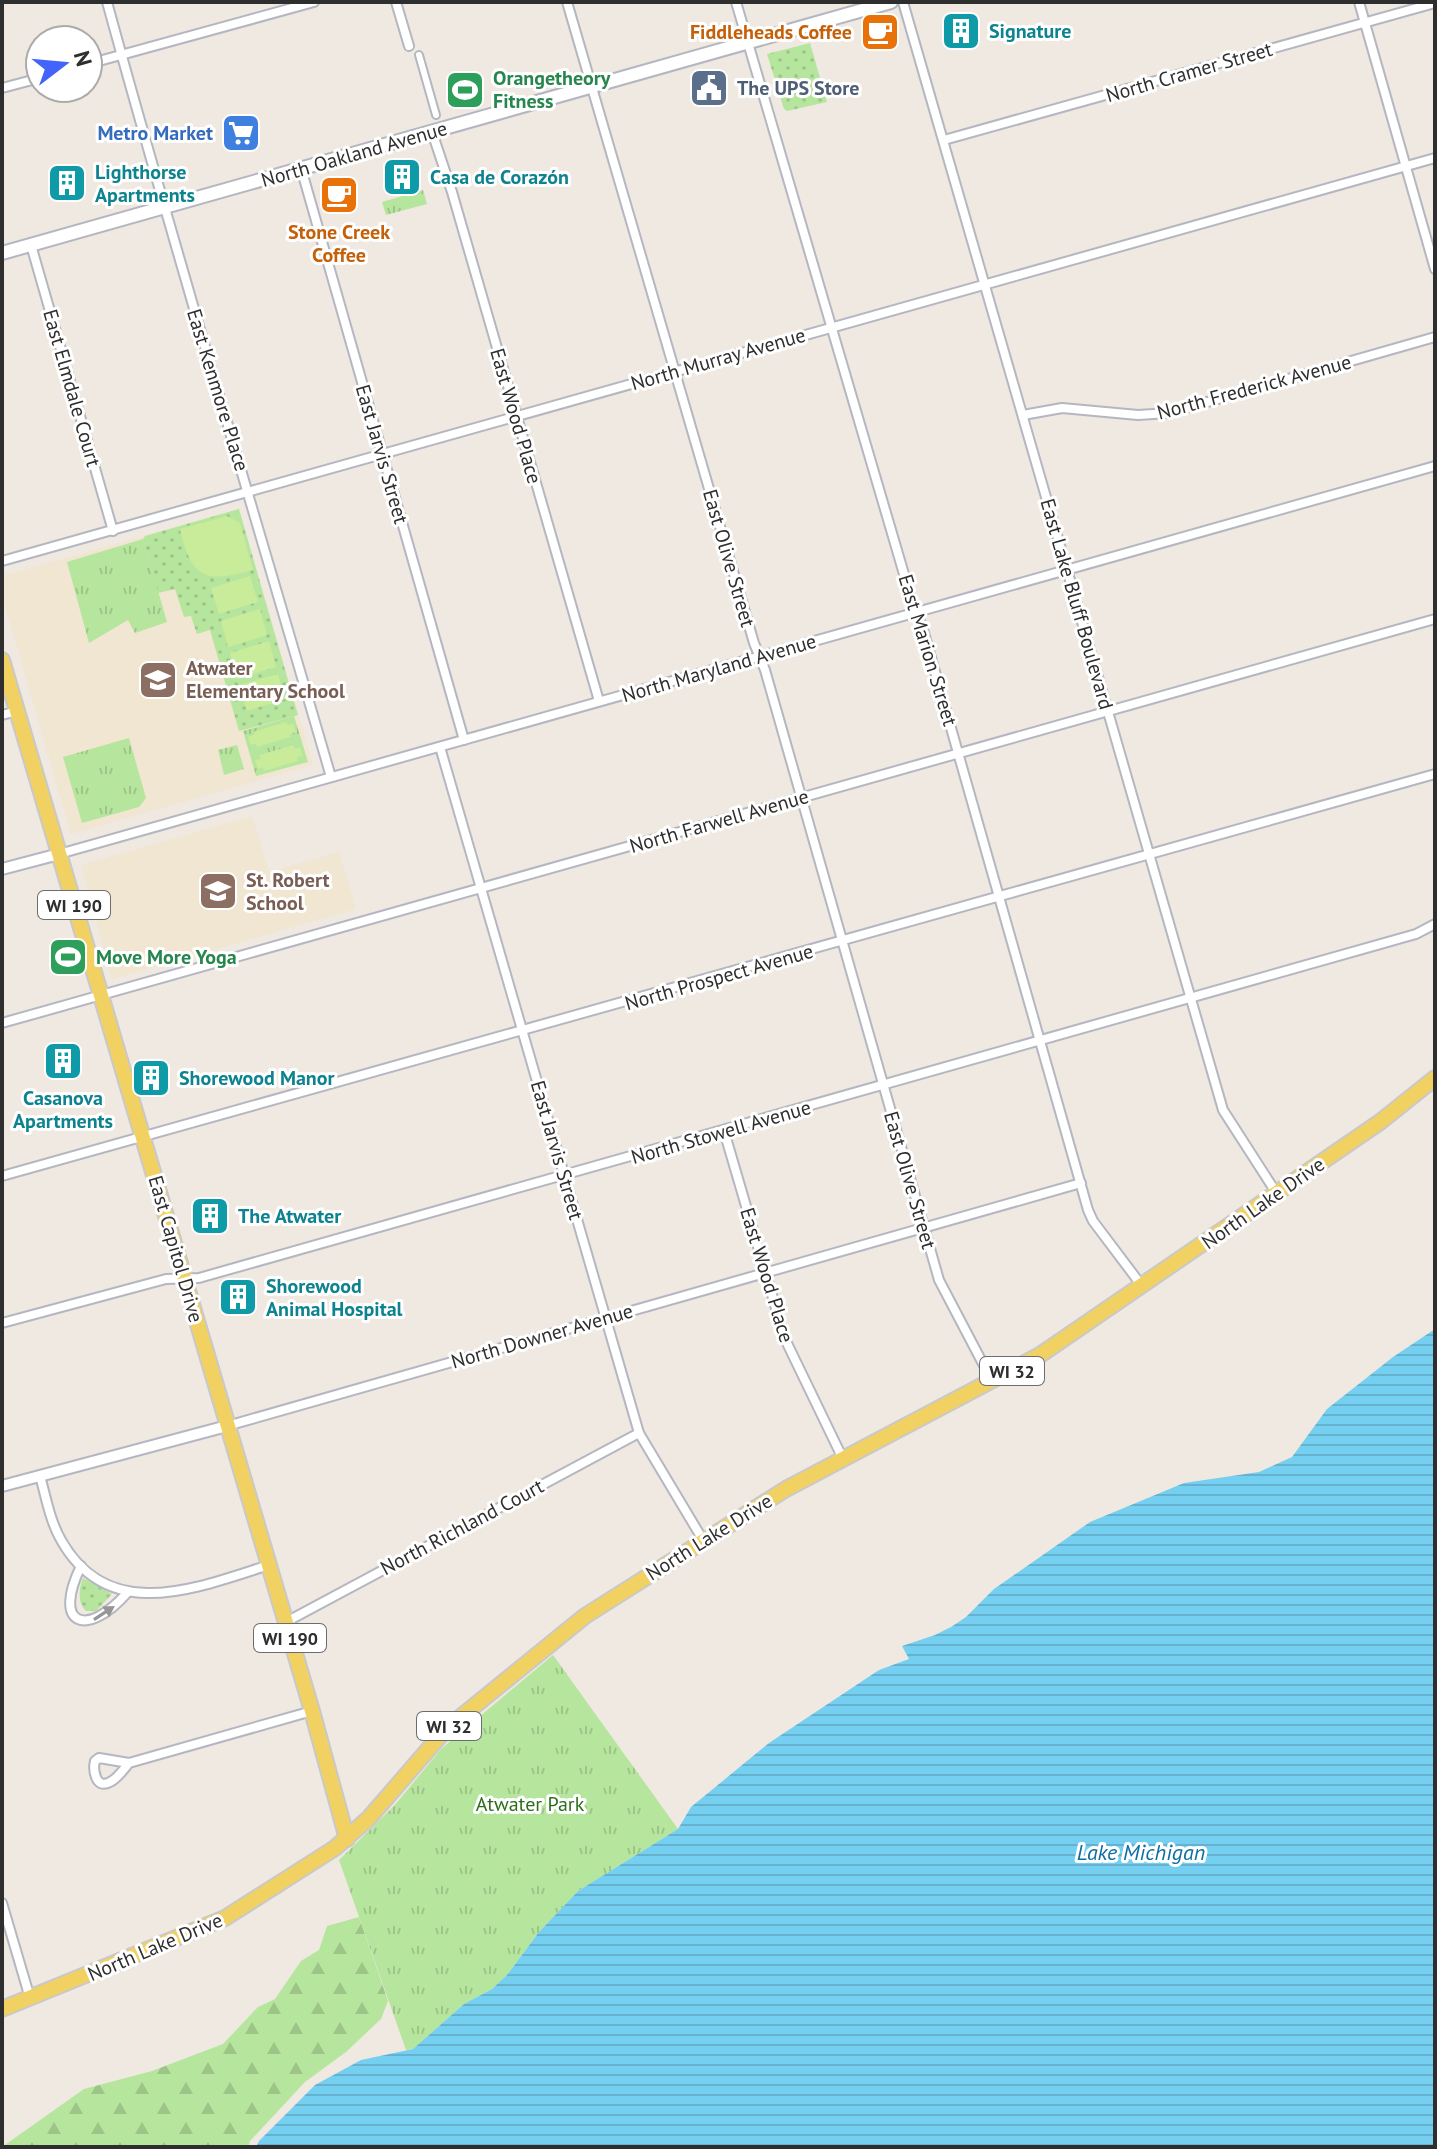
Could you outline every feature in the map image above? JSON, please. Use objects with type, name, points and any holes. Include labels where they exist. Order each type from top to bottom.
[{"type":"main road","name":"North Oakland Avenue","points":[[2,253],[891,2]]},
{"type":"main road","name":"East Capitol Drive","points":[[2,660],[10,713],[59,854],[347,1839]]},
{"type":"main road","name":"North Lake Drive","points":[[2,2009],[225,1918],[347,1839],[369,1818],[437,1737],[585,1616],[786,1489],[1040,1355],[1380,1122],[1435,1078]]},
{"type":"street","name":"East Kenmore Place","points":[[107,2],[164,208],[331,777]]},
{"type":"street","points":[[104,60],[314,2]]},
{"type":"street","points":[[396,2],[409,46]]},
{"type":"street","name":"East Olive Street","points":[[567,2],[939,1280],[992,1381]]},
{"type":"street","name":"East Marion Street","points":[[736,2],[959,753],[1093,1221],[1142,1286]]},
{"type":"street","name":"East Lake Bluff Boulevard","points":[[903,2],[1223,1110],[1277,1194]]},
{"type":"street","points":[[1359,2],[1435,269]]},
{"type":"street","name":"North Cramer Street","points":[[944,140],[1435,3]]},
{"type":"street","points":[[419,55],[436,115]]},
{"type":"street","points":[[2,88],[24,82]]},
{"type":"street","name":"East Wood Place","points":[[432,132],[599,701]]},
{"type":"street","name":"North Murray Avenue","points":[[2,561],[1435,158]]},
{"type":"street","name":"East Jarvis Street","points":[[301,168],[464,740]]},
{"type":"street","name":"East Elmdale Court","points":[[31,245],[113,531]]},
{"type":"street","name":"North Frederick Avenue","points":[[1023,415],[1062,408],[1138,415],[1169,413],[1435,337]]},
{"type":"street","name":"North Maryland Avenue","points":[[2,869],[1435,466]]},
{"type":"street","name":"North Farwell Avenue","points":[[2,1023],[1435,619]]},
{"type":"street","name":"East Jarvis Street","points":[[440,747],[639,1433],[703,1540]]},
{"type":"street","name":"North Prospect Avenue","points":[[2,1176],[1435,774]]},
{"type":"street","name":"North Stowell Avenue","points":[[2,1323],[166,1279],[199,1278],[1416,934],[1435,924]]},
{"type":"street","name":"East Wood Place","points":[[724,1131],[785,1339],[843,1459]]},
{"type":"street","name":"North Downer Avenue","points":[[2,1486],[227,1426],[1081,1183]]},
{"type":"street","name":"North Richland Court","points":[[286,1622],[639,1433]]},
{"type":"street","points":[[40,1476],[61,1540],[81,1566],[127,1593],[182,1591],[269,1565]]},
{"type":"street","points":[[81,1566],[69,1599],[69,1606],[76,1617],[83,1621],[94,1620],[108,1612],[127,1593]]},
{"type":"street","points":[[129,1763],[312,1711]]},
{"type":"street","points":[[2,1903],[30,1998]]},
{"type":"shaded area","name":"Atwater Elementary School","points":[[239,509],[313,765],[71,834],[2,595],[2,576]]},
{"type":"shaded area","name":"St. Robert School","points":[[252,816],[269,872],[339,852],[356,909],[112,979],[81,865]]},
{"type":"green space","points":[[810,43],[827,102],[787,111],[767,54]]},
{"type":"green space","points":[[423,190],[427,204],[386,215],[382,202]]},
{"type":"green space","points":[[239,509],[298,715],[239,731],[210,630],[197,634],[191,616],[184,617],[175,589],[158,593],[143,539]]},
{"type":"green space","points":[[227,516],[240,523],[253,570],[223,576],[203,573],[189,558],[180,529]]},
{"type":"green space","points":[[143,539],[167,622],[135,633],[128,620],[89,643],[67,562]]},
{"type":"green space","points":[[250,576],[258,602],[219,614],[211,588]]},
{"type":"green space","points":[[260,609],[267,635],[228,647],[221,621]]},
{"type":"green space","points":[[269,641],[276,667],[237,679],[230,653]]},
{"type":"green space","points":[[278,674],[285,699],[247,711],[239,685]]},
{"type":"green space","points":[[294,716],[308,762],[256,776],[243,731]]},
{"type":"green space","points":[[286,722],[293,724],[296,732],[290,734],[291,737],[257,747],[256,744],[251,745],[248,737],[254,735],[253,732]]},
{"type":"green space","points":[[129,738],[146,798],[139,807],[82,823],[63,757]]},
{"type":"green space","points":[[237,745],[244,769],[224,775],[218,750]]},
{"type":"green space","points":[[293,745],[295,749],[300,747],[302,756],[297,757],[298,761],[264,771],[263,767],[258,769],[255,760],[260,759],[260,755]]},
{"type":"green space","points":[[83,1578],[112,1594],[96,1611],[86,1611],[81,1604]]},
{"type":"green space","name":"Atwater Park","points":[[553,1655],[678,1829],[578,1891],[492,1989],[464,2004],[413,2049],[406,2050],[339,1860],[394,1806],[441,1749]]},
{"type":"green space","points":[[359,1917],[388,2001],[381,2019],[346,2052],[305,2082],[250,2141],[248,2147],[2,2147],[84,2089],[152,2071],[223,2044],[258,2007],[275,1999],[301,1961],[319,1950],[327,1926]]},
{"type":"water","name":"Lake Michigan","points":[[1435,1329],[1435,2147],[256,2147],[315,2085],[361,2060],[413,2049],[464,2004],[492,1989],[578,1891],[678,1829],[691,1807],[769,1743],[879,1670],[909,1659],[902,1646],[951,1627],[966,1617],[994,1589],[1090,1522],[1184,1483],[1259,1472],[1292,1457],[1327,1409],[1393,1357]]},
{"type":"place","name":"Signature","points":[[961,31]]},
{"type":"place","name":"Fiddleheads Coffee","points":[[880,32]]},
{"type":"place","name":"The UPS Store","points":[[709,88]]},
{"type":"place","name":"Orangetheory Fitness","points":[[465,90]]},
{"type":"place","name":"Metro Market","points":[[241,133]]},
{"type":"place","name":"Casa de Corazón","points":[[402,177]]},
{"type":"place","name":"Lighthorse Apartments","points":[[67,183]]},
{"type":"place","name":"Stone Creek Coffee","points":[[339,195]]},
{"type":"place","name":"Atwater Elementary School","points":[[158,680]]},
{"type":"place","name":"St. Robert School","points":[[218,891]]},
{"type":"place","name":"Move More Yoga","points":[[68,957]]},
{"type":"place","name":"Casanova Apartments","points":[[63,1061]]},
{"type":"place","name":"Shorewood Manor","points":[[151,1078]]},
{"type":"place","name":"The Atwater","points":[[210,1216]]},
{"type":"place","name":"Shorewood Animal Hospital","points":[[238,1297]]}]
